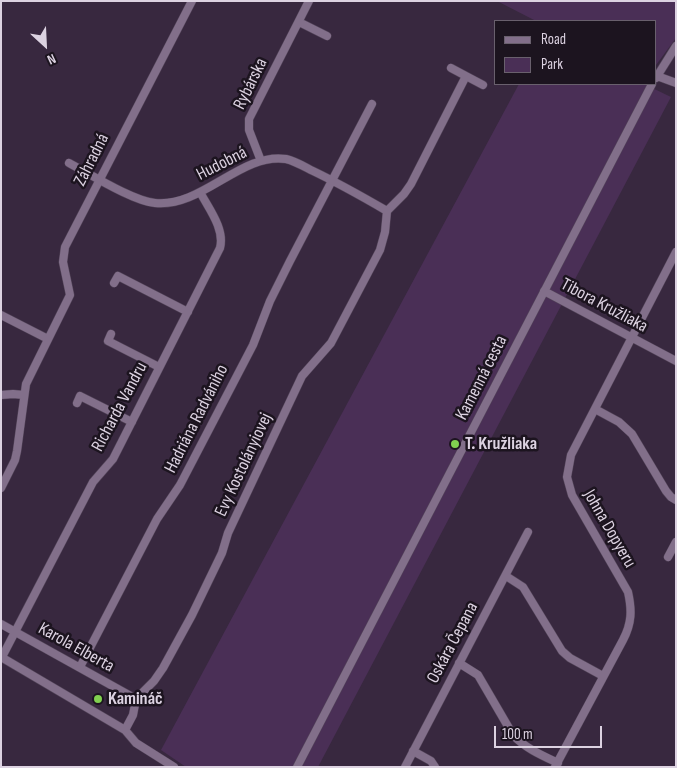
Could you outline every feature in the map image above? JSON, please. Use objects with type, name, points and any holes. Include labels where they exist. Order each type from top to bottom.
[{"type":"street","name":"Záhradná","points":[[1,488],[15,460],[24,395],[30,374],[70,295],[64,262],[65,247],[192,1]]},
{"type":"street","name":"Rybárska","points":[[261,160],[249,130],[249,119],[309,1]]},
{"type":"street","points":[[299,22],[327,36]]},
{"type":"street","points":[[657,75],[676,46]]},
{"type":"street","points":[[451,68],[483,85]]},
{"type":"street","points":[[387,211],[411,184],[466,76]]},
{"type":"street","points":[[657,77],[676,83]]},
{"type":"street","name":"Kamenná cesta","points":[[297,767],[651,85]]},
{"type":"street","name":"Hadriána Radvániho","points":[[80,667],[157,519],[185,476],[253,345],[270,301],[373,103]]},
{"type":"street","name":"Hudobná","points":[[69,163],[137,198],[154,203],[180,201],[261,160],[285,159],[294,161],[332,180],[387,211]]},
{"type":"street","name":"Richarda Vandru","points":[[2,657],[93,482],[112,459],[132,422],[220,248],[221,242],[218,227],[200,192]]},
{"type":"street","name":"Evy Kostolányiovej","points":[[136,698],[154,681],[163,668],[222,553],[228,533],[302,376],[331,343],[377,256],[385,232],[387,211]]},
{"type":"street","name":"Johna Dopyeru","points":[[557,765],[630,628],[631,604],[628,592],[569,487],[567,478],[571,455],[676,252]]},
{"type":"street","points":[[118,276],[188,312]]},
{"type":"street","name":"Tibora Kružliaka","points":[[544,291],[676,361]]},
{"type":"street","points":[[1,315],[48,339]]},
{"type":"street","points":[[108,341],[159,367]]},
{"type":"street","points":[[1,396],[24,395]]},
{"type":"street","points":[[80,396],[132,422]]},
{"type":"street","points":[[595,409],[619,422],[632,434],[666,491],[676,500]]},
{"type":"street","name":"Oskára Čepana","points":[[405,767],[528,532]]},
{"type":"street","points":[[668,557],[676,542]]},
{"type":"street","points":[[506,576],[524,587],[562,651],[570,658],[603,676]]},
{"type":"street","name":"Karola Elberta","points":[[1,624],[136,698]]},
{"type":"street","points":[[2,657],[125,730],[136,743],[174,767]]},
{"type":"street","points":[[459,663],[478,675],[513,735],[527,748],[557,765]]},
{"type":"street","points":[[125,730],[133,715],[136,698]]},
{"type":"street","points":[[413,750],[432,761],[435,767]]},
{"type":"green space","points":[[497,1],[676,1],[676,38],[657,64],[657,20],[534,20]]},
{"type":"green space","points":[[518,85],[646,85],[671,97],[318,767],[186,767],[161,750]]},
{"type":"place","name":"T. Kružliaka","points":[[455,444]]},
{"type":"place","name":"Kamináč","points":[[98,699]]}]
